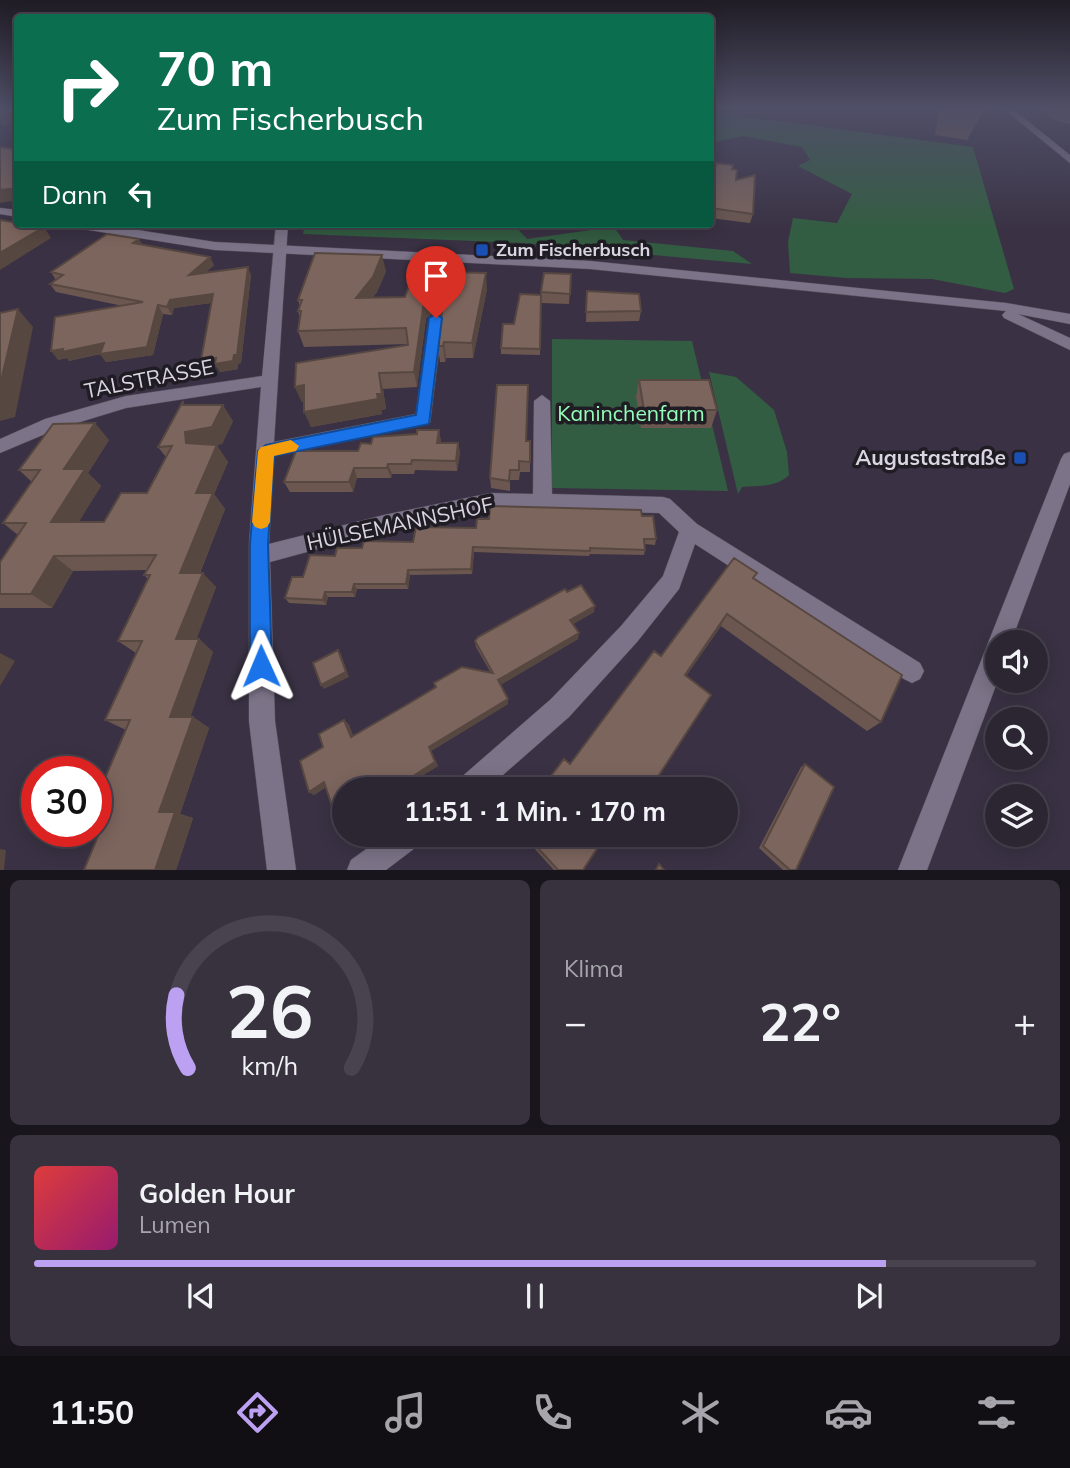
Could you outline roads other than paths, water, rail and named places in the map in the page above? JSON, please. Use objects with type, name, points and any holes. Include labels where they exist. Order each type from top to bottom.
[{"type":"street","points":[[101,228],[215,246],[590,265],[983,305],[1070,319]]},
{"type":"street","points":[[282,228],[276,275],[259,556],[262,721],[282,870]]},
{"type":"street","points":[[983,305],[1056,335],[1070,345]]},
{"type":"street","points":[[266,451],[424,419],[436,318]]},
{"type":"street","name":"TALSTRASSE","points":[[0,446],[51,424],[126,402],[271,380]]},
{"type":"street","points":[[542,401],[543,501]]},
{"type":"street","points":[[1005,630],[1070,459]]},
{"type":"street","name":"HÜLSEMANNSHOF","points":[[259,556],[384,523],[491,501],[663,505],[690,530],[912,671]]},
{"type":"street","points":[[481,777],[560,708],[629,634],[671,582],[690,530]]},
{"type":"street","points":[[912,870],[985,682]]},
{"type":"street","points":[[361,870],[393,847]]},
{"type":"place","name":"Zum Fischerbusch","points":[[482,250]]},
{"type":"place","name":"Augustastraße","points":[[1020,458]]},
{"type":"park label","name":"Kaninchenfarm","points":[[631,414]]}]
